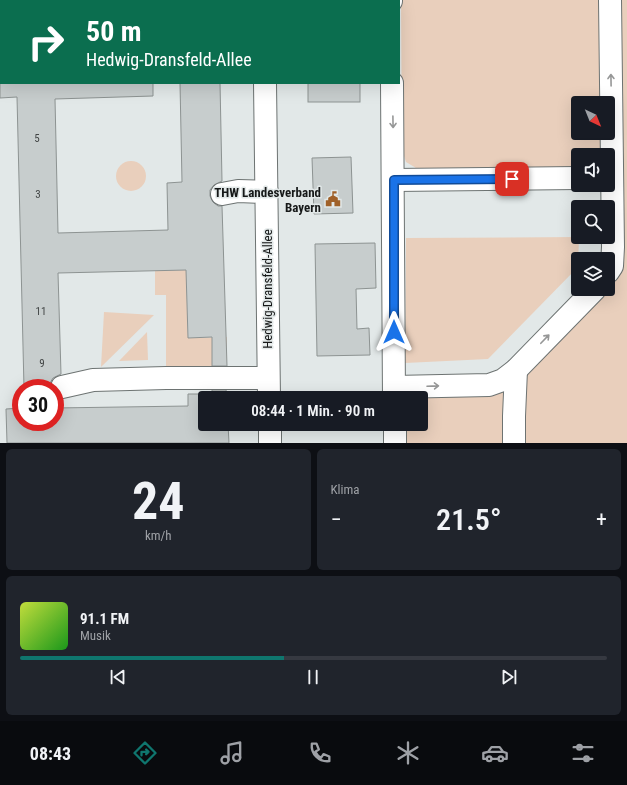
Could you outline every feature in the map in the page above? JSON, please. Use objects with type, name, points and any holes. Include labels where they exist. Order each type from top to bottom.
[{"type":"street","points":[[610,0],[610,148]]},
{"type":"street","name":"Hedwig-Dransfeld-Allee","points":[[265,84],[268,388]]},
{"type":"street","points":[[392,84],[394,180],[394,391]]},
{"type":"street","points":[[394,180],[571,178]]},
{"type":"street","points":[[222,194],[238,191],[267,192]]},
{"type":"street","points":[[611,192],[613,252]]},
{"type":"street","points":[[418,391],[489,385],[503,380],[516,370],[588,296]]},
{"type":"street","points":[[514,443],[516,370]]},
{"type":"street","points":[[64,387],[93,380],[166,378],[268,388]]},
{"type":"street","points":[[270,431],[270,443]]},
{"type":"street","points":[[395,431],[395,443]]},
{"type":"shaded area","points":[[401,0],[601,0],[602,96],[571,96],[571,140],[602,140],[602,148],[571,148],[571,169],[421,171],[406,162],[402,150]]},
{"type":"shaded area","points":[[621,0],[627,0],[627,443],[395,443],[395,431],[428,431],[428,391],[420,391],[424,387],[489,385],[584,296],[615,296],[615,252],[610,252],[610,244],[615,244],[615,200],[612,200],[612,192],[615,192],[615,133]]},
{"type":"shaded area","points":[[131,161],[137,162],[145,170],[145,182],[137,190],[131,191],[125,190],[117,182],[116,176],[117,170],[125,162]]},
{"type":"shaded area","points":[[571,237],[571,244],[579,244],[578,252],[571,252],[571,274],[488,359],[405,363],[406,238]]},
{"type":"shaded area","points":[[155,270],[187,270],[188,338],[227,337],[227,362],[212,362],[212,374],[181,374],[173,366],[166,366],[166,295],[155,295]]},
{"type":"shaded area","points":[[104,312],[154,315],[101,367]]},
{"type":"shaded area","points":[[147,332],[148,360],[119,361]]},
{"type":"building","points":[[0,84],[153,84],[153,96],[55,99],[58,233],[168,230],[167,183],[182,182],[180,84],[220,84],[222,181],[214,185],[210,190],[210,196],[213,202],[218,206],[222,206],[227,366],[212,366],[212,337],[188,338],[186,270],[58,273],[61,374],[52,379],[24,379],[17,97],[0,98]]},
{"type":"building","points":[[308,84],[360,84],[360,102],[308,102]]},
{"type":"building","name":"THW Landesverband Bayern","points":[[351,157],[353,213],[314,214],[312,158]]},
{"type":"building","points":[[375,243],[376,288],[356,289],[357,329],[369,328],[370,355],[317,356],[315,244]]},
{"type":"building","points":[[226,390],[226,391],[212,391]]},
{"type":"building","points":[[188,394],[198,394],[198,431],[228,431],[229,443],[7,443],[6,409],[12,409],[12,431],[64,431],[64,408],[188,406]]},
{"type":"place","name":"THW Landesverband Bayern","points":[[333,199]]},
{"type":"route","points":[[394,332],[394,180],[512,179]]}]
